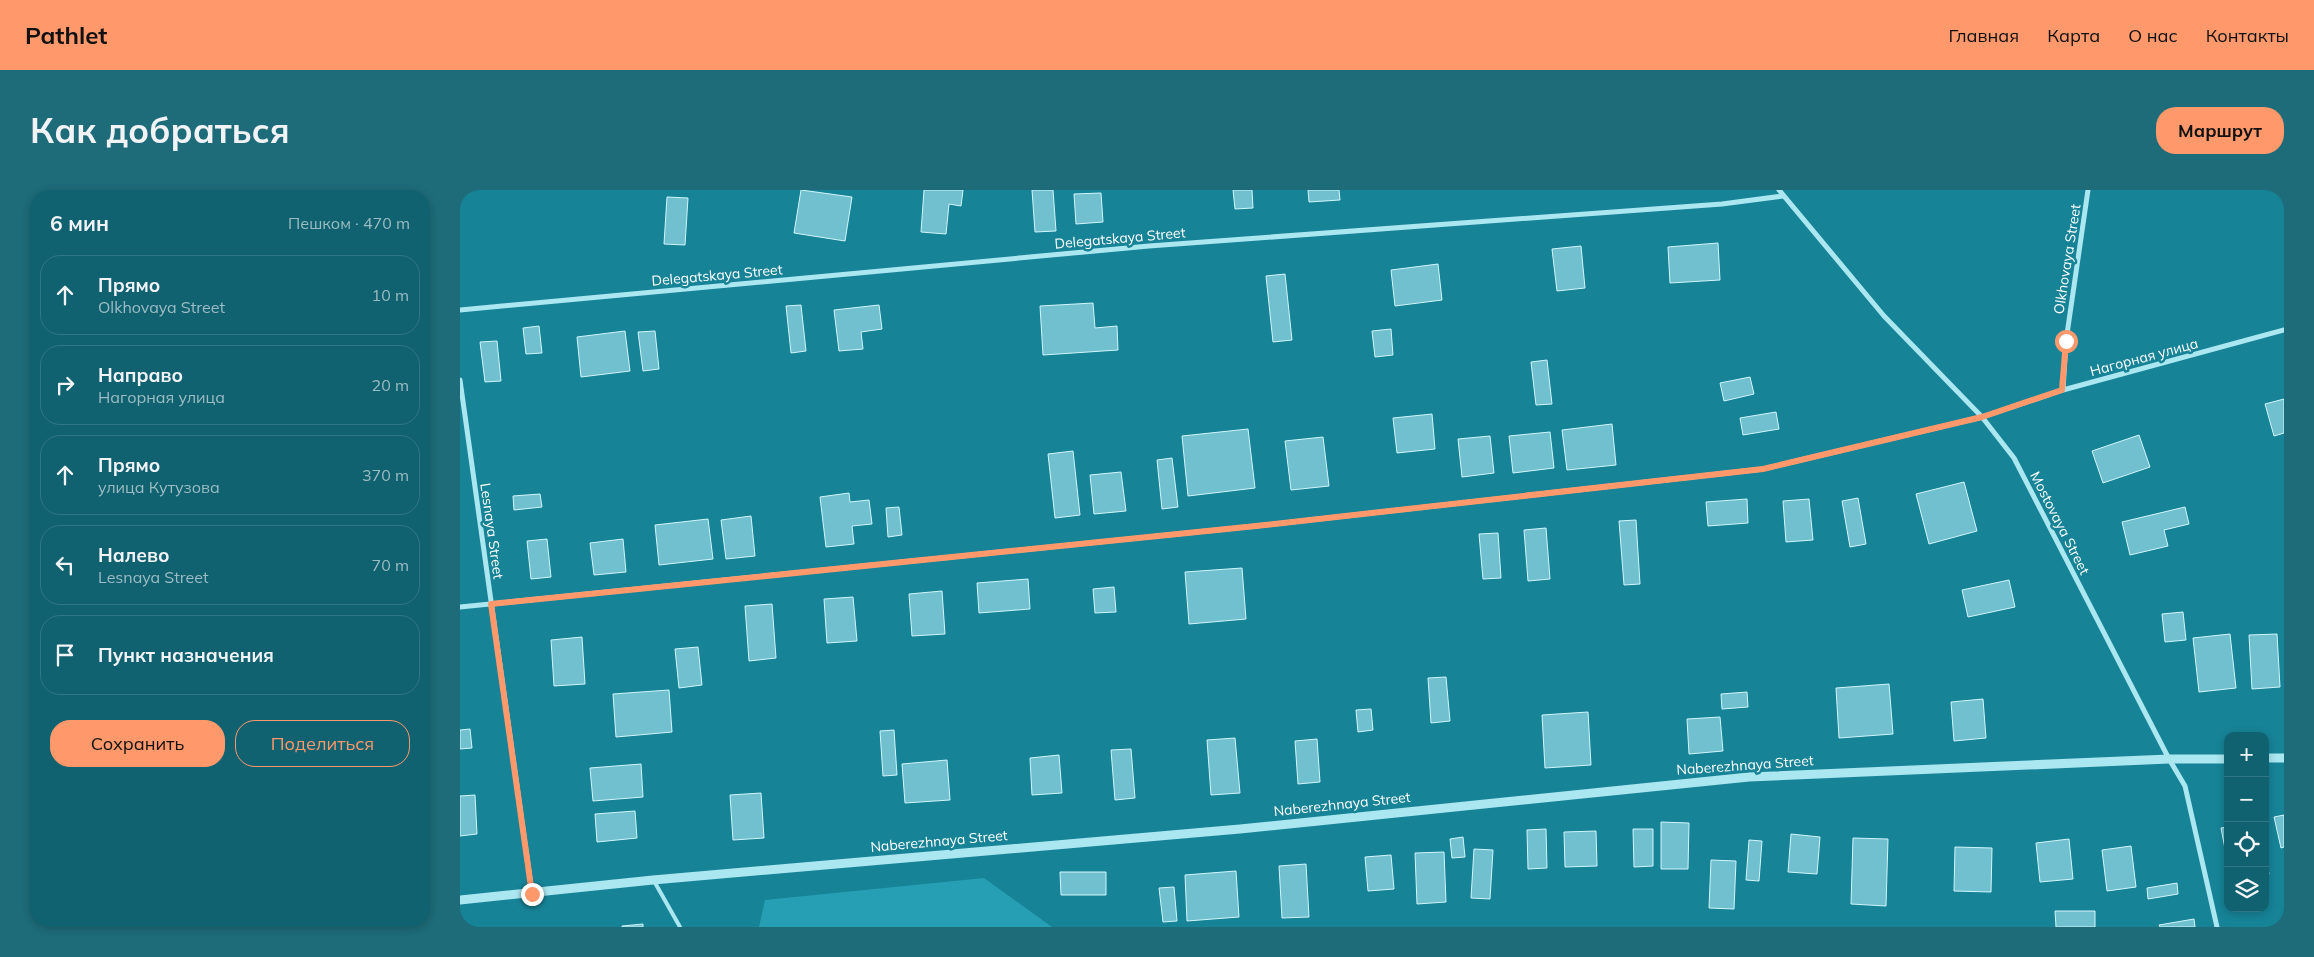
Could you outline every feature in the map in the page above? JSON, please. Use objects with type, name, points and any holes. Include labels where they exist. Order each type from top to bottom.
[{"type":"street","name":"Mostovaya Street","points":[[1779,190],[1884,316],[1982,417],[2014,458],[2169,759],[2185,786],[2217,927]]},
{"type":"street","name":"Olkhovaya Street","points":[[2062,390],[2066,341],[2088,190]]},
{"type":"street","name":"Delegatskaya Street","points":[[460,310],[1149,246],[1722,204],[1783,196]]},
{"type":"street","name":"Нагорная улица","points":[[460,607],[1256,526],[1763,469],[1982,417],[2062,390],[2284,330]]},
{"type":"street","name":"Lesnaya Street","points":[[460,380],[532,894]]},
{"type":"street","points":[[2269,758],[2284,758]]},
{"type":"street","name":"Naberezhnaya Street","points":[[460,900],[653,880],[1240,829],[1749,776],[2169,759],[2224,759]]},
{"type":"lane","points":[[653,880],[680,927]]},
{"type":"shaded area","points":[[984,878],[1052,927],[759,927],[765,900]]},
{"type":"building","points":[[801,190],[852,197],[845,241],[794,233]]},
{"type":"building","points":[[924,190],[963,190],[961,206],[949,204],[946,234],[921,232]]},
{"type":"building","points":[[1032,190],[1053,190],[1056,231],[1035,232]]},
{"type":"building","points":[[1233,190],[1252,190],[1253,208],[1235,209]]},
{"type":"building","points":[[1308,190],[1339,190],[1340,200],[1309,202]]},
{"type":"building","points":[[1101,193],[1103,222],[1076,224],[1074,194]]},
{"type":"building","points":[[667,197],[688,198],[685,245],[664,244]]},
{"type":"building","points":[[1718,243],[1720,280],[1670,283],[1668,247]]},
{"type":"building","points":[[1581,246],[1585,288],[1557,291],[1552,249]]},
{"type":"building","points":[[1438,264],[1442,300],[1395,306],[1391,270]]},
{"type":"building","points":[[1285,274],[1292,340],[1273,342],[1266,276]]},
{"type":"building","points":[[1093,303],[1095,328],[1117,326],[1118,350],[1043,355],[1040,306]]},
{"type":"building","points":[[801,305],[806,351],[791,353],[786,306]]},
{"type":"building","points":[[879,305],[882,329],[861,332],[863,349],[839,351],[834,310]]},
{"type":"building","points":[[539,326],[542,353],[526,354],[523,328]]},
{"type":"building","points":[[1391,329],[1393,355],[1375,357],[1372,331]]},
{"type":"building","points":[[625,331],[630,371],[581,377],[577,337]]},
{"type":"building","points":[[655,331],[659,369],[643,371],[638,332]]},
{"type":"building","points":[[497,341],[501,381],[485,382],[480,342]]},
{"type":"building","points":[[1547,360],[1552,404],[1536,405],[1531,362]]},
{"type":"building","points":[[1750,377],[1754,394],[1724,401],[1720,383]]},
{"type":"building","points":[[2284,399],[2284,433],[2274,436],[2265,404]]},
{"type":"building","points":[[1776,412],[1779,429],[1743,435],[1740,418]]},
{"type":"building","points":[[1432,414],[1435,449],[1397,453],[1393,418]]},
{"type":"building","points":[[1612,424],[1616,465],[1567,470],[1562,430]]},
{"type":"building","points":[[1248,429],[1255,488],[1188,496],[1182,436]]},
{"type":"building","points":[[1550,432],[1554,468],[1513,473],[1509,436]]},
{"type":"building","points":[[2139,435],[2150,467],[2103,483],[2092,451]]},
{"type":"building","points":[[1490,436],[1494,473],[1462,477],[1458,439]]},
{"type":"building","points":[[1323,437],[1329,486],[1291,490],[1285,441]]},
{"type":"building","points":[[1073,451],[1080,515],[1055,518],[1048,454]]},
{"type":"building","points":[[1172,458],[1178,507],[1162,509],[1157,460]]},
{"type":"building","points":[[1121,472],[1126,511],[1094,514],[1090,475]]},
{"type":"building","points":[[1964,482],[1977,531],[1929,544],[1916,494]]},
{"type":"building","points":[[849,493],[850,502],[869,500],[872,524],[852,526],[854,544],[826,547],[820,497]]},
{"type":"building","points":[[540,494],[542,507],[514,510],[513,496]]},
{"type":"building","points":[[1858,498],[1866,544],[1850,547],[1842,501]]},
{"type":"building","points":[[1747,499],[1748,523],[1708,526],[1706,502]]},
{"type":"building","points":[[1809,499],[1813,540],[1786,542],[1783,501]]},
{"type":"building","points":[[899,507],[902,535],[888,537],[886,508]]},
{"type":"building","points":[[2185,507],[2189,524],[2164,530],[2168,546],[2130,555],[2122,522]]},
{"type":"building","points":[[751,516],[755,556],[726,559],[721,520]]},
{"type":"building","points":[[708,519],[713,559],[659,565],[655,525]]},
{"type":"building","points":[[1636,520],[1640,584],[1624,585],[1619,521]]},
{"type":"building","points":[[1546,528],[1550,579],[1528,581],[1524,530]]},
{"type":"building","points":[[1498,533],[1501,578],[1483,579],[1479,534]]},
{"type":"building","points":[[547,539],[551,577],[531,579],[527,541]]},
{"type":"building","points":[[623,539],[626,572],[594,575],[590,543]]},
{"type":"building","points":[[1242,568],[1246,619],[1189,624],[1185,572]]},
{"type":"building","points":[[1028,579],[1030,609],[979,613],[977,583]]},
{"type":"building","points":[[2009,580],[2015,607],[1968,617],[1962,590]]},
{"type":"building","points":[[1114,587],[1116,612],[1095,613],[1093,589]]},
{"type":"building","points":[[942,591],[945,634],[912,636],[909,594]]},
{"type":"building","points":[[853,597],[857,641],[827,643],[824,599]]},
{"type":"building","points":[[772,604],[776,658],[749,661],[745,606]]},
{"type":"building","points":[[2183,612],[2186,640],[2165,642],[2162,614]]},
{"type":"building","points":[[2230,634],[2236,688],[2199,692],[2193,638]]},
{"type":"building","points":[[2277,634],[2280,687],[2252,689],[2249,635]]},
{"type":"building","points":[[582,637],[585,684],[554,686],[551,640]]},
{"type":"building","points":[[698,647],[702,685],[679,688],[675,649]]},
{"type":"building","points":[[1446,677],[1450,721],[1431,723],[1428,678]]},
{"type":"building","points":[[1889,684],[1893,734],[1839,738],[1836,688]]},
{"type":"building","points":[[669,690],[672,732],[616,737],[613,694]]},
{"type":"building","points":[[1747,692],[1748,707],[1722,709],[1721,694]]},
{"type":"building","points":[[1983,699],[1986,738],[1954,741],[1951,702]]},
{"type":"building","points":[[1371,709],[1373,730],[1358,732],[1356,710]]},
{"type":"building","points":[[1588,712],[1591,765],[1545,768],[1542,715]]},
{"type":"building","points":[[1720,717],[1723,751],[1689,754],[1687,719]]},
{"type":"building","points":[[470,729],[472,748],[460,749],[460,730]]},
{"type":"building","points":[[894,730],[897,775],[883,776],[880,731]]},
{"type":"building","points":[[1235,738],[1240,793],[1211,795],[1207,740]]},
{"type":"building","points":[[1317,739],[1320,782],[1298,784],[1295,741]]},
{"type":"building","points":[[1131,749],[1135,798],[1115,800],[1111,750]]},
{"type":"building","points":[[1059,755],[1062,793],[1032,795],[1030,758]]},
{"type":"building","points":[[947,760],[950,800],[905,803],[902,764]]},
{"type":"building","points":[[641,764],[643,797],[593,801],[590,768]]},
{"type":"building","points":[[761,793],[764,838],[733,840],[730,795]]},
{"type":"building","points":[[475,795],[477,834],[460,836],[460,796]]},
{"type":"building","points":[[635,811],[637,838],[597,842],[595,814]]},
{"type":"building","points":[[2284,815],[2284,847],[2281,848],[2274,817]]},
{"type":"building","points":[[1661,822],[1689,823],[1688,869],[1661,869]]},
{"type":"building","points":[[2221,828],[2224,828],[2224,843]]},
{"type":"building","points":[[1546,829],[1547,868],[1528,869],[1527,830]]},
{"type":"building","points":[[1633,829],[1653,829],[1653,866],[1634,867]]},
{"type":"building","points":[[1596,831],[1597,866],[1565,867],[1564,832]]},
{"type":"building","points":[[1791,834],[1820,837],[1817,874],[1788,872]]},
{"type":"building","points":[[1463,837],[1465,857],[1452,858],[1450,839]]},
{"type":"building","points":[[1853,838],[1888,839],[1886,906],[1851,904]]},
{"type":"building","points":[[2069,839],[2073,879],[2040,882],[2036,843]]},
{"type":"building","points":[[1749,840],[1762,841],[1759,881],[1746,880]]},
{"type":"building","points":[[2131,846],[2136,887],[2107,891],[2102,850]]},
{"type":"building","points":[[1955,847],[1992,848],[1991,892],[1954,891]]},
{"type":"building","points":[[1474,849],[1493,850],[1490,899],[1471,898]]},
{"type":"building","points":[[1444,852],[1446,902],[1417,904],[1415,853]]},
{"type":"building","points":[[1391,855],[1394,889],[1368,891],[1365,857]]},
{"type":"building","points":[[1711,860],[1736,861],[1734,909],[1709,908]]},
{"type":"building","points":[[1306,864],[1309,917],[1282,918],[1279,866]]},
{"type":"building","points":[[1236,871],[1239,917],[1187,921],[1185,875]]},
{"type":"building","points":[[1060,872],[1106,872],[1106,895],[1061,895]]},
{"type":"building","points":[[2177,883],[2178,894],[2148,899],[2147,888]]},
{"type":"building","points":[[1174,887],[1177,921],[1163,922],[1159,888]]},
{"type":"building","points":[[2055,911],[2095,911],[2095,927],[2056,927]]},
{"type":"building","points":[[2194,919],[2195,927],[2160,927],[2159,925]]},
{"type":"building","points":[[643,924],[643,927],[622,927],[622,926]]},
{"type":"route","points":[[532,894],[491,604],[1256,526],[1763,469],[1982,417],[2062,390],[2066,341]]}]
